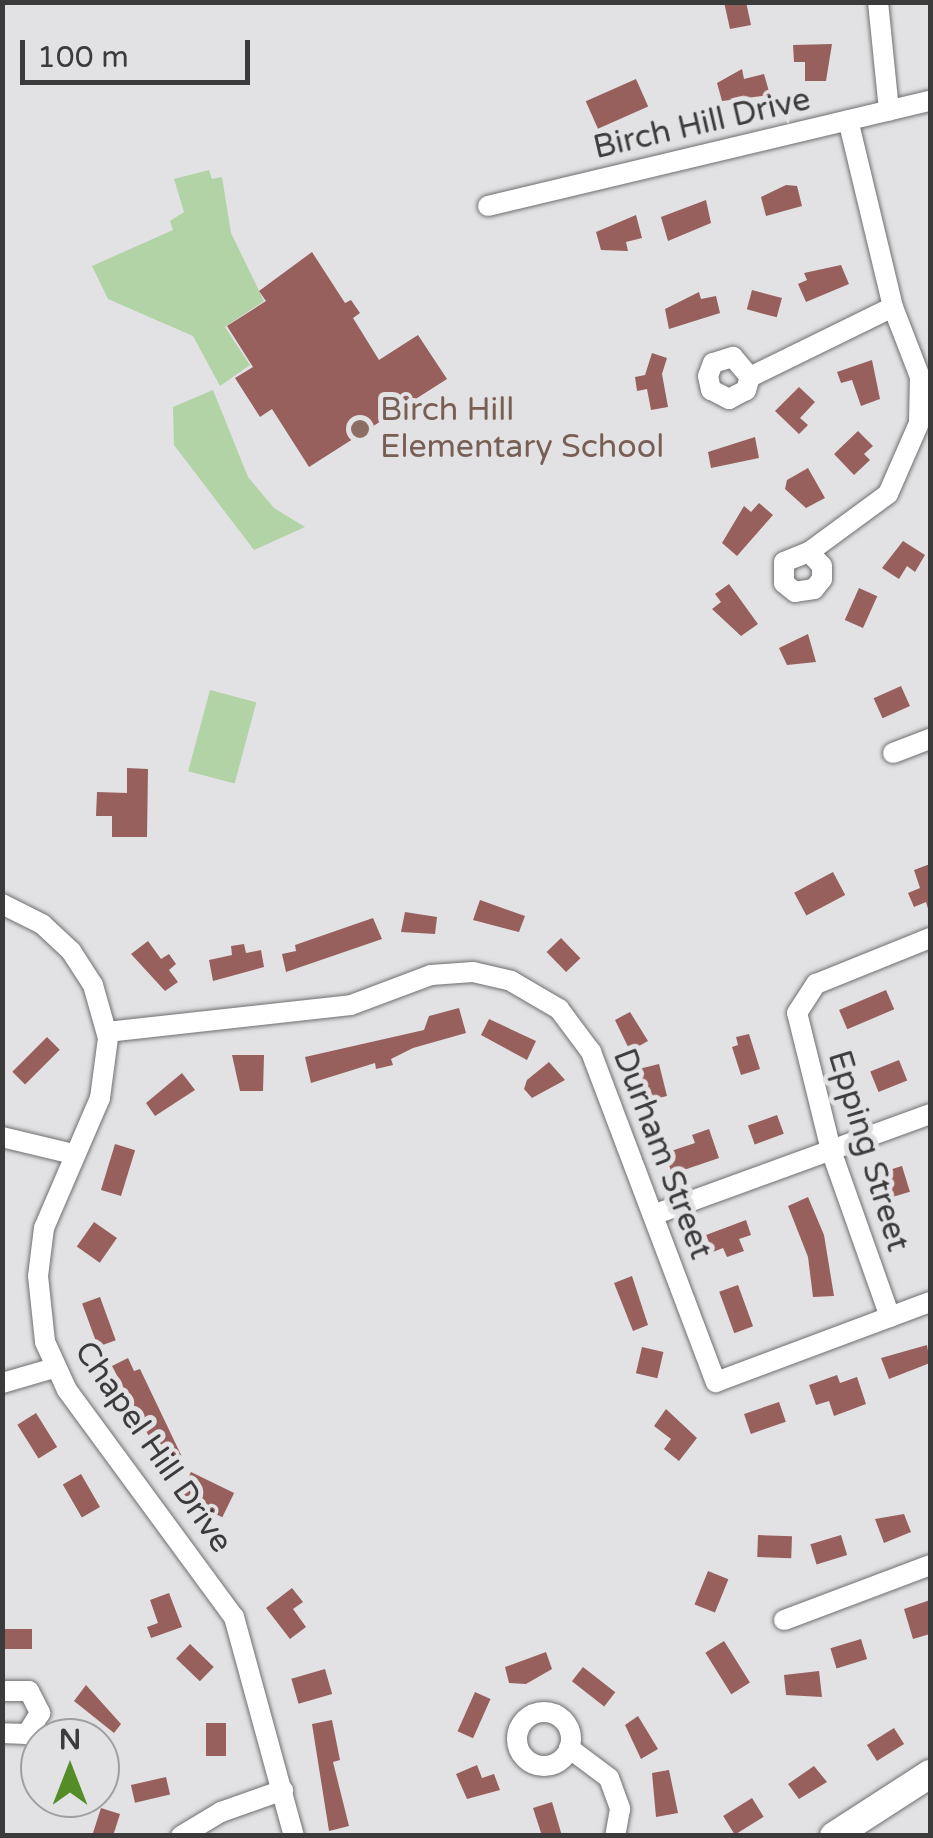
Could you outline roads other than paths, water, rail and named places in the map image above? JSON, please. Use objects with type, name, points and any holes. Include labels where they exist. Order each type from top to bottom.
[{"type":"main road","points":[[834,1836],[930,1774]]},
{"type":"street","points":[[878,2],[889,110]]},
{"type":"street","name":"Birch Hill Drive","points":[[488,206],[930,101]]},
{"type":"street","points":[[809,552],[888,494],[913,448],[920,377],[893,307],[848,120]]},
{"type":"street","points":[[750,377],[893,307]]},
{"type":"street","points":[[893,753],[930,739]]},
{"type":"street","points":[[2,904],[42,924],[71,951],[92,985],[107,1032]]},
{"type":"street","name":"Epping Street","points":[[890,1317],[831,1150],[798,1024],[800,1001],[816,984],[930,938]]},
{"type":"street","name":"Durham Street","points":[[107,1032],[351,1004],[442,974],[511,981],[544,998],[583,1038],[716,1382],[930,1302]]},
{"type":"street","name":"Chapel Hill Drive","points":[[107,1032],[100,1098],[51,1201],[38,1276],[54,1368],[234,1617],[294,1836]]},
{"type":"street","points":[[654,1215],[930,1114]]},
{"type":"street","points":[[2,1138],[73,1154]]},
{"type":"street","points":[[2,1384],[54,1368]]},
{"type":"street","points":[[784,1620],[930,1564]]},
{"type":"street","points":[[2,1691],[29,1692],[40,1713],[28,1734],[2,1733]]},
{"type":"street","points":[[569,1748],[610,1778],[619,1800],[615,1836]]},
{"type":"street","points":[[181,1836],[221,1812],[283,1790]]},
{"type":"place","name":"Birch Hill Elementary School","points":[[360,429]]}]
